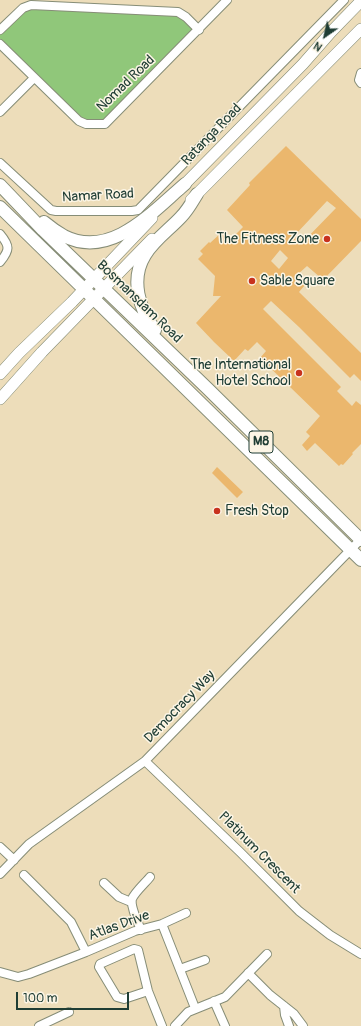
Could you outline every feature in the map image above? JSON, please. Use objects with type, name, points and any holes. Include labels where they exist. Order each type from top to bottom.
[{"type":"main road","name":"Ratanga Road","points":[[0,374],[303,64],[361,1]]},
{"type":"main road","points":[[0,399],[42,352],[93,299],[361,29]]},
{"type":"main road","points":[[17,202],[65,236],[88,242],[98,242],[113,238],[134,226],[186,184]]},
{"type":"main road","name":"Bosmansdam Road","points":[[0,185],[361,540]]},
{"type":"main road","points":[[175,357],[145,316],[141,305],[138,281],[143,259],[146,254],[186,211],[197,194]]},
{"type":"main road","name":"Bosmansdam Road","points":[[0,207],[361,560]]},
{"type":"street","name":"Nomad Road","points":[[0,44],[82,123],[105,124],[227,0]]},
{"type":"street","name":"Namar Road","points":[[0,163],[51,210],[138,210],[344,0]]},
{"type":"street","points":[[0,30],[23,8],[31,5],[178,12],[186,17],[199,30]]},
{"type":"street","points":[[361,73],[359,80],[361,83]]},
{"type":"street","points":[[0,112],[34,78]]},
{"type":"street","points":[[0,234],[8,246],[7,253],[0,262]]},
{"type":"street","name":"Democracy Way","points":[[0,874],[29,844],[146,760],[361,540]]},
{"type":"street","name":"Platinum Crescent","points":[[146,760],[299,911],[330,935],[361,954]]},
{"type":"street","points":[[0,847],[14,860]]},
{"type":"street","points":[[24,875],[72,922],[86,952]]},
{"type":"street","points":[[140,930],[132,902],[134,896],[150,877]]},
{"type":"street","points":[[104,883],[119,897],[132,902]]},
{"type":"street","points":[[162,924],[186,913]]},
{"type":"street","name":"Atlas Drive","points":[[0,972],[18,977],[140,930],[162,924],[195,1008]]},
{"type":"street","points":[[148,991],[124,999],[117,998],[100,967],[100,964],[134,949],[138,950],[148,991],[162,1026]]},
{"type":"street","points":[[175,1026],[188,1012],[225,997],[267,954]]},
{"type":"street","points":[[180,970],[205,960]]},
{"type":"street","points":[[248,973],[270,995],[298,1018],[303,1026]]},
{"type":"street","points":[[214,1001],[225,1026]]},
{"type":"street","points":[[284,1006],[285,1015],[289,1026]]},
{"type":"street","points":[[39,1026],[70,1012]]},
{"type":"green space","points":[[22,7],[178,12],[198,29],[107,121],[84,123],[0,45],[0,30]]},
{"type":"building","points":[[286,146],[361,219],[361,241],[325,278],[323,276],[321,278],[307,266],[296,276],[305,285],[299,292],[361,353],[361,381],[354,374],[350,378],[271,301],[263,309],[341,387],[337,391],[352,406],[356,401],[361,405],[361,444],[343,465],[341,464],[339,466],[315,443],[307,451],[302,445],[310,436],[306,432],[320,416],[260,358],[266,351],[257,342],[248,351],[245,349],[234,361],[196,323],[221,296],[213,296],[215,276],[198,259],[203,254],[200,251],[221,233],[229,241],[243,227],[227,210],[250,185],[249,183]],"holes":[[[327,201],[336,208],[303,242],[295,235]],[[280,250],[288,258],[279,269],[271,261]]]},
{"type":"building","points":[[217,467],[243,492],[237,498],[212,473]]},
{"type":"place","name":"The Fitness Zone","points":[[327,239]]},
{"type":"place","name":"Sable Square","points":[[252,281]]},
{"type":"place","name":"The International Hotel School","points":[[299,373]]},
{"type":"place","name":"Fresh Stop","points":[[217,511]]}]
